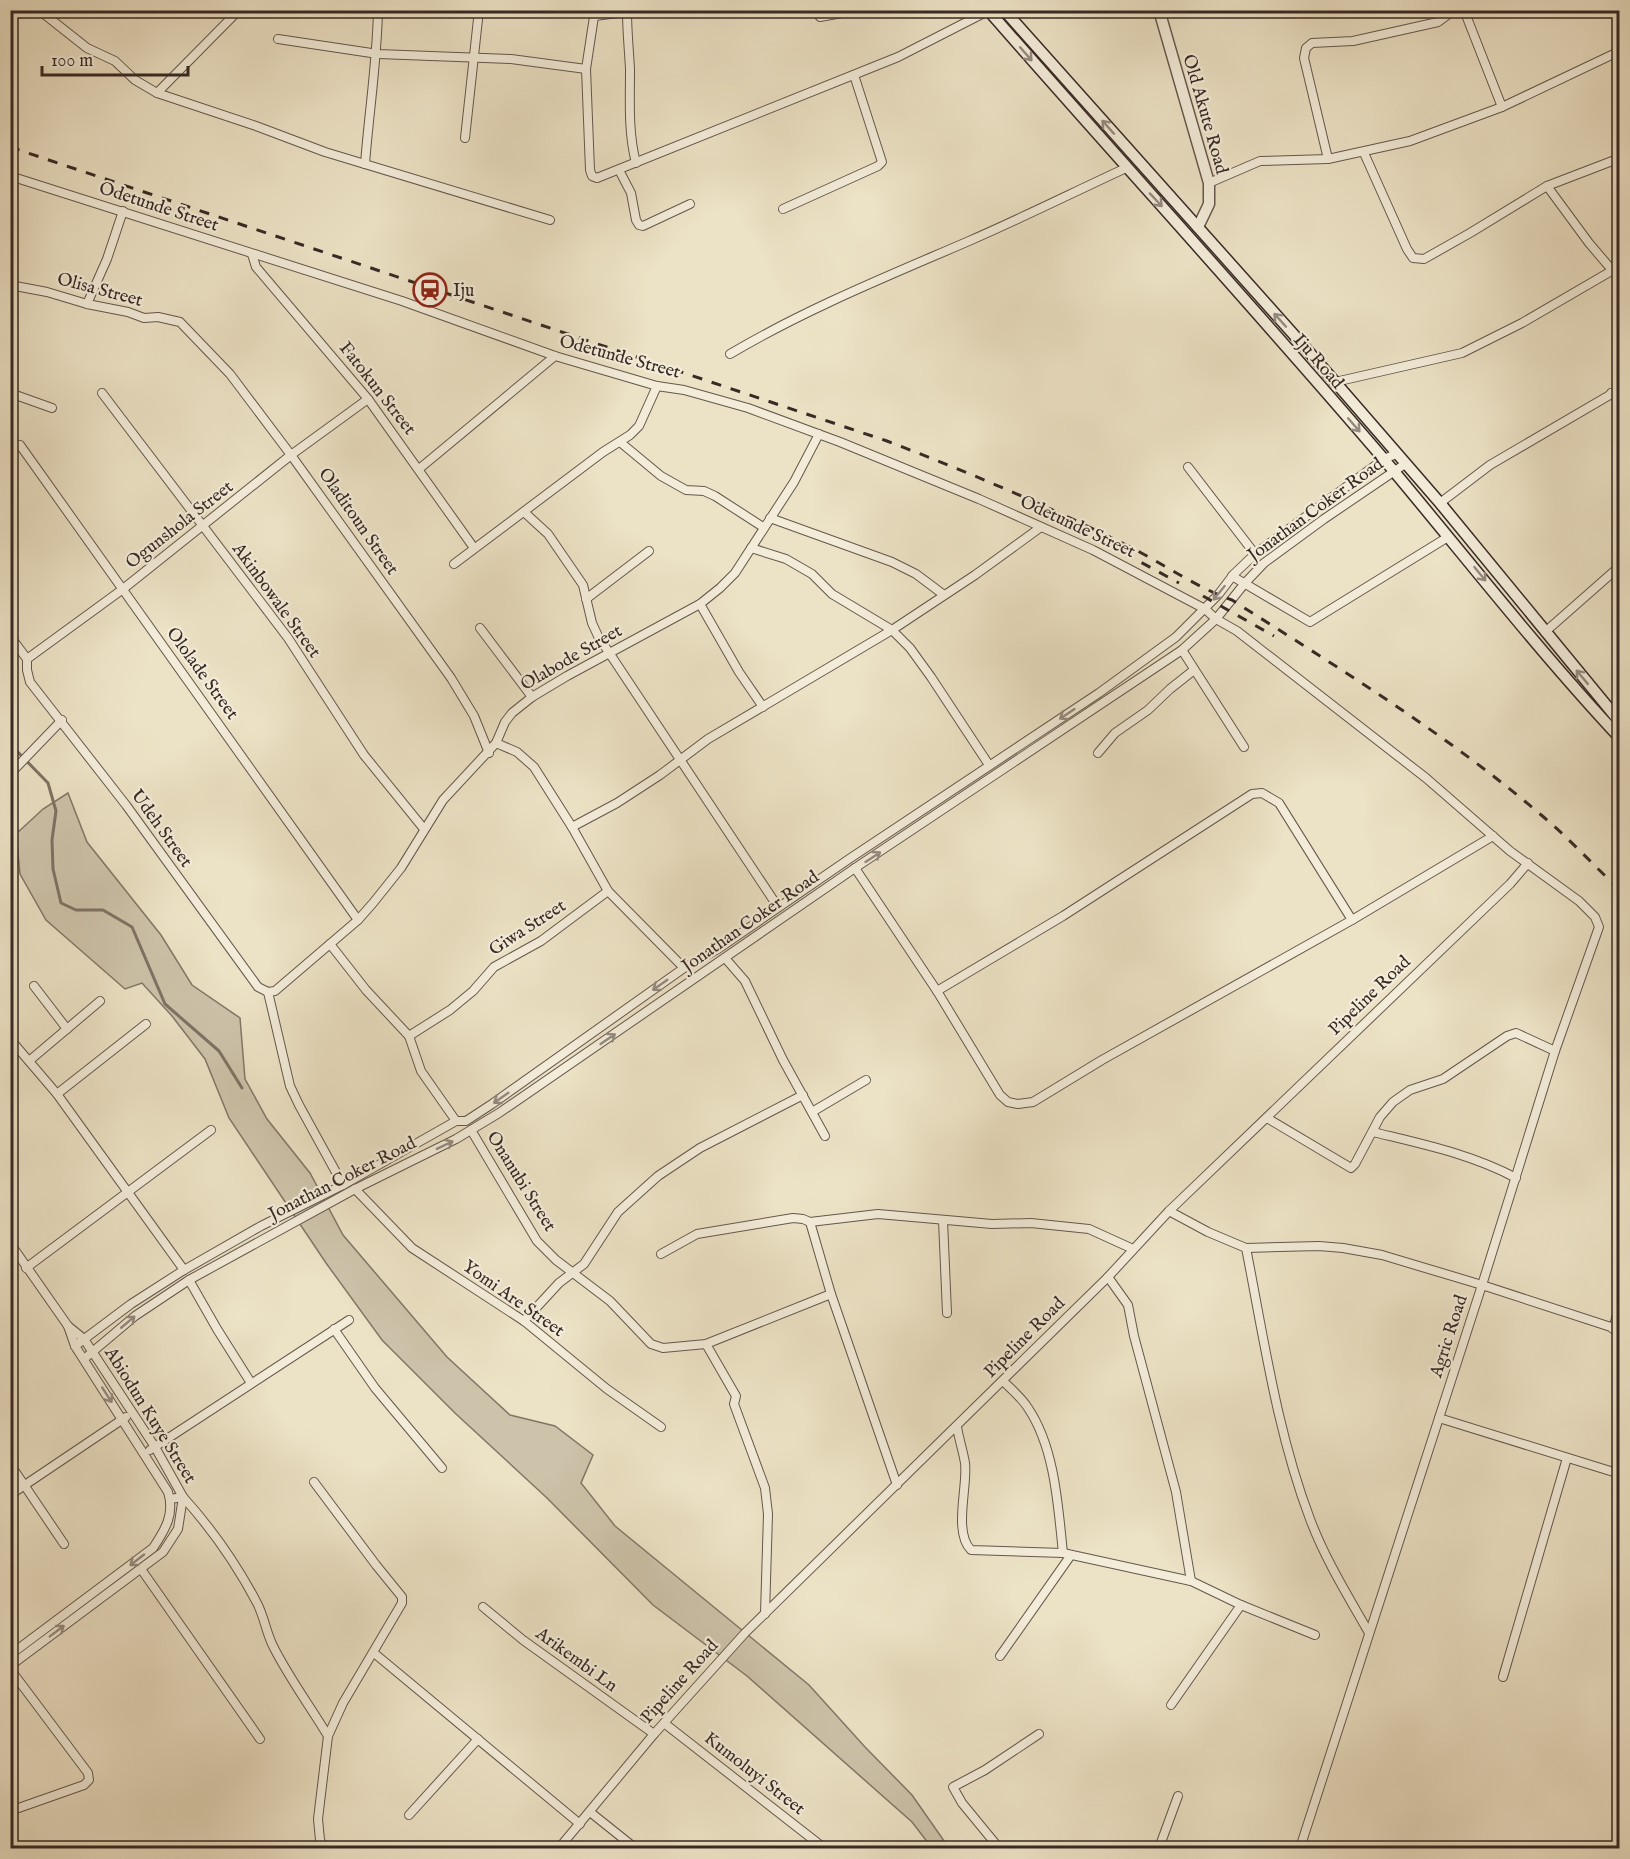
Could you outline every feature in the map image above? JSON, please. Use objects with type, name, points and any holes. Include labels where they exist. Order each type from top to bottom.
[{"type":"main road","name":"Iju Road","points":[[1004,10],[1440,503],[1620,722]]},
{"type":"main road","name":"Old Akute Road","points":[[1159,10],[1209,183],[1209,204],[1198,227]]},
{"type":"main road","name":"Iju Road","points":[[988,11],[1126,168],[1189,235],[1384,459],[1580,696],[1620,738]]},
{"type":"street","points":[[39,10],[87,48],[115,61],[135,80],[158,93],[365,164],[550,220]]},
{"type":"street","points":[[158,93],[239,10]]},
{"type":"street","points":[[365,164],[370,102],[378,54],[378,10]]},
{"type":"street","points":[[465,138],[479,10]]},
{"type":"street","points":[[815,10],[820,17],[858,10]]},
{"type":"street","points":[[1328,159],[1304,58],[1306,48],[1312,43],[1353,40],[1438,22],[1454,10]]},
{"type":"street","points":[[1464,10],[1502,107]]},
{"type":"street","points":[[636,163],[631,145],[629,120],[632,11],[595,14],[586,69],[590,170],[592,176],[597,178],[619,170],[898,57],[988,11]]},
{"type":"street","points":[[278,39],[378,54],[511,59],[586,69]]},
{"type":"street","points":[[1209,183],[1260,160],[1328,159],[1364,153],[1410,141],[1502,107],[1620,51]]},
{"type":"street","points":[[783,209],[878,166],[882,162],[854,75]]},
{"type":"street","points":[[1364,153],[1407,249],[1413,258],[1424,259],[1547,186],[1620,158]]},
{"type":"street","points":[[730,354],[852,291],[972,240],[1126,168]]},
{"type":"street","points":[[619,170],[631,193],[639,225],[644,226],[690,204]]},
{"type":"street","name":"Odetunde Street","points":[[10,176],[402,301],[555,356],[657,386],[684,390],[748,408],[819,434],[979,499],[1041,527],[1133,570],[1205,609],[1216,619],[1237,631],[1426,778],[1528,863]]},
{"type":"street","points":[[1335,382],[1462,353],[1522,323],[1616,268],[1589,243],[1547,186]]},
{"type":"street","points":[[87,304],[107,259],[123,211]]},
{"type":"street","name":"Fatokun Street","points":[[252,254],[256,267],[368,399],[474,548]]},
{"type":"street","name":"Olisa Street","points":[[10,285],[47,292],[144,318],[158,317],[180,322]]},
{"type":"street","name":"Oladitoun Street","points":[[180,322],[230,374],[451,678],[474,716],[489,753]]},
{"type":"street","points":[[419,469],[555,356]]},
{"type":"street","points":[[454,564],[639,426],[657,386]]},
{"type":"street","points":[[1440,503],[1490,465],[1616,391],[1620,402]]},
{"type":"street","points":[[10,393],[52,408]]},
{"type":"street","name":"Akinbowale Street","points":[[102,393],[288,638],[364,755],[424,829]]},
{"type":"street","name":"Ogunshola Street","points":[[27,658],[123,589],[291,455],[368,399]]},
{"type":"street","name":"Olabode Street","points":[[268,992],[275,992],[358,920],[401,868],[444,800],[489,753],[508,717],[532,697],[609,652],[700,604],[735,573],[794,482],[819,434]]},
{"type":"street","points":[[620,442],[661,476],[686,490],[704,491],[715,496],[763,527]]},
{"type":"street","name":"Ololade Street","points":[[20,445],[358,920]]},
{"type":"street","name":"Jonathan Coker Road","points":[[75,1347],[131,1304],[184,1270],[261,1226],[343,1185],[456,1121],[466,1121],[492,1104],[684,968],[718,949],[1167,644],[1205,609],[1232,576],[1255,554],[1384,459],[1396,454]]},
{"type":"street","name":"Jonathan Coker Road","points":[[84,1359],[135,1316],[189,1280],[355,1189],[456,1139],[499,1113],[855,868],[1182,650],[1216,619],[1264,563],[1405,464]]},
{"type":"street","points":[[1188,467],[1255,554]]},
{"type":"street","points":[[524,512],[548,534],[583,585],[592,623],[609,652],[678,760],[778,907]]},
{"type":"street","points":[[770,518],[892,562],[915,574],[944,595]]},
{"type":"street","points":[[572,827],[618,803],[660,776],[708,739],[892,630],[975,575],[1041,527]]},
{"type":"street","points":[[1232,576],[1310,622],[1449,537]]},
{"type":"street","points":[[751,548],[786,559],[812,574],[832,594],[892,630],[910,648],[931,677],[989,765]]},
{"type":"street","points":[[586,598],[649,551]]},
{"type":"street","points":[[1545,632],[1620,566]]},
{"type":"street","points":[[700,604],[739,672],[763,707]]},
{"type":"street","points":[[480,628],[532,697]]},
{"type":"street","points":[[10,636],[27,658]]},
{"type":"street","points":[[1182,650],[1244,747]]},
{"type":"street","name":"Udeh Street","points":[[27,658],[30,682],[62,720],[258,987],[268,992]]},
{"type":"street","points":[[1098,753],[1115,733],[1148,710],[1194,670]]},
{"type":"street","points":[[10,774],[62,720]]},
{"type":"street","points":[[496,743],[517,752],[534,767],[572,827],[608,891],[684,968]]},
{"type":"street","points":[[937,991],[1063,916],[1252,794],[1262,792],[1279,803],[1352,920]]},
{"type":"street","points":[[855,868],[937,991],[1000,1095],[1008,1102],[1018,1104],[1033,1102],[1102,1060],[1352,920],[1493,836]]},
{"type":"street","name":"Agric Road","points":[[1300,1848],[1555,1052],[1599,927],[1596,917],[1579,901],[1528,863]]},
{"type":"street","name":"Pipeline Road","points":[[559,1848],[654,1734],[745,1633],[1108,1277],[1169,1211],[1509,884],[1528,863]]},
{"type":"street","name":"Giwa Street","points":[[409,1036],[450,1010],[473,991],[494,967],[541,941],[608,891]]},
{"type":"street","points":[[330,944],[366,990],[409,1036],[421,1071],[456,1121]]},
{"type":"street","points":[[725,958],[745,981],[783,1060],[825,1136]]},
{"type":"street","points":[[34,986],[67,1029]]},
{"type":"street","points":[[268,992],[290,1086],[343,1185]]},
{"type":"street","points":[[29,1061],[100,1001]]},
{"type":"street","points":[[57,1094],[146,1024]]},
{"type":"street","points":[[1266,1118],[1351,1167],[1355,1164],[1380,1117],[1393,1102],[1410,1090],[1443,1079],[1516,1033],[1555,1052]]},
{"type":"street","points":[[10,1039],[57,1094],[184,1270]]},
{"type":"street","points":[[812,1112],[866,1080]]},
{"type":"street","points":[[524,1321],[559,1283],[584,1264],[618,1212],[658,1176],[700,1148],[803,1095]]},
{"type":"street","points":[[26,1269],[211,1130]]},
{"type":"street","name":"Onanubi Street","points":[[471,1130],[537,1241],[556,1260],[610,1301],[651,1344],[663,1348],[706,1344],[831,1294]]},
{"type":"street","points":[[1373,1132],[1454,1152],[1496,1167],[1516,1178]]},
{"type":"street","name":"Yomi Are Street","points":[[355,1189],[412,1248],[524,1321],[607,1389],[661,1427]]},
{"type":"street","points":[[1169,1211],[1208,1232],[1246,1248],[1319,1246],[1382,1255],[1482,1285],[1616,1330],[1620,1305]]},
{"type":"street","points":[[661,1254],[697,1234],[793,1218],[810,1222],[871,1214],[992,1224],[1031,1223],[1089,1230],[1133,1249]]},
{"type":"street","points":[[943,1220],[947,1313]]},
{"type":"street","points":[[810,1222],[831,1294],[897,1485]]},
{"type":"street","name":"Abiodun Kuye Street","points":[[10,1243],[68,1326],[84,1339],[93,1352],[155,1448],[183,1497],[181,1521],[163,1552],[10,1667]]},
{"type":"street","points":[[1246,1248],[1272,1385],[1294,1473],[1310,1521],[1329,1561],[1369,1633]]},
{"type":"street","points":[[1108,1277],[1128,1305],[1134,1336],[1176,1492],[1191,1581]]},
{"type":"street","points":[[189,1280],[251,1383]]},
{"type":"street","points":[[145,1454],[349,1320]]},
{"type":"street","name":"Abiodun Kuye Street","points":[[10,1655],[153,1548],[167,1526],[171,1510],[170,1498],[145,1454],[75,1347],[68,1326]]},
{"type":"street","points":[[334,1329],[375,1388],[442,1468]]},
{"type":"street","points":[[706,1344],[736,1396],[735,1404],[765,1488],[768,1514],[765,1614]]},
{"type":"street","points":[[1000,1656],[1067,1554],[1043,1433],[1028,1406],[1003,1381]]},
{"type":"street","points":[[10,1495],[132,1414]]},
{"type":"street","points":[[1439,1418],[1620,1474]]},
{"type":"street","points":[[957,1427],[965,1462],[966,1482],[961,1503],[966,1544],[971,1550],[1067,1554],[1191,1581],[1241,1605],[1315,1635]]},
{"type":"street","points":[[1503,1677],[1567,1458]]},
{"type":"street","points":[[10,1464],[64,1544]]},
{"type":"street","points":[[314,1482],[402,1597],[402,1603],[343,1703],[328,1736],[318,1820],[320,1840],[324,1848]]},
{"type":"street","points":[[170,1498],[183,1497],[199,1515],[239,1572],[258,1605],[272,1644],[292,1681],[328,1736]]},
{"type":"street","points":[[141,1569],[260,1739]]},
{"type":"street","points":[[1171,1705],[1241,1605]]},
{"type":"street","name":"Arikembi Ln","points":[[483,1607],[523,1640],[654,1734]]},
{"type":"street","points":[[374,1653],[580,1824]]},
{"type":"street","points":[[10,1667],[88,1773],[89,1780],[84,1785],[10,1810]]},
{"type":"street","name":"Kumoluyi Street","points":[[664,1723],[824,1848]]},
{"type":"street","points":[[999,1848],[962,1803],[953,1787],[985,1770],[1039,1734]]},
{"type":"street","points":[[409,1815],[478,1739]]},
{"type":"street","points":[[1159,1848],[1178,1796]]},
{"type":"street","points":[[590,1812],[635,1848]]},
{"type":"shaded area","points":[[68,793],[87,842],[161,935],[192,985],[240,1018],[245,1079],[267,1119],[310,1173],[343,1235],[447,1357],[510,1415],[555,1426],[593,1455],[581,1483],[615,1526],[809,1685],[912,1795],[949,1848],[932,1848],[912,1822],[747,1676],[653,1605],[547,1498],[456,1414],[382,1340],[326,1263],[229,1118],[205,1059],[172,1016],[142,983],[125,989],[46,920],[20,874],[16,834],[43,809]]},
{"type":"waterway","points":[[10,744],[48,783],[56,811],[52,840],[53,869],[61,903],[76,910],[103,910],[132,927],[165,1004],[219,1051],[242,1088]]},
{"type":"railway","points":[[10,147],[887,441],[978,477],[1067,517],[1139,552],[1218,595],[1232,600],[1390,702],[1504,784],[1561,832],[1620,890]]},
{"type":"railway","points":[[1124,553],[1179,583]]},
{"type":"railway","points":[[1203,596],[1274,636]]},
{"type":"place","name":"Iju","points":[[430,290]]}]
